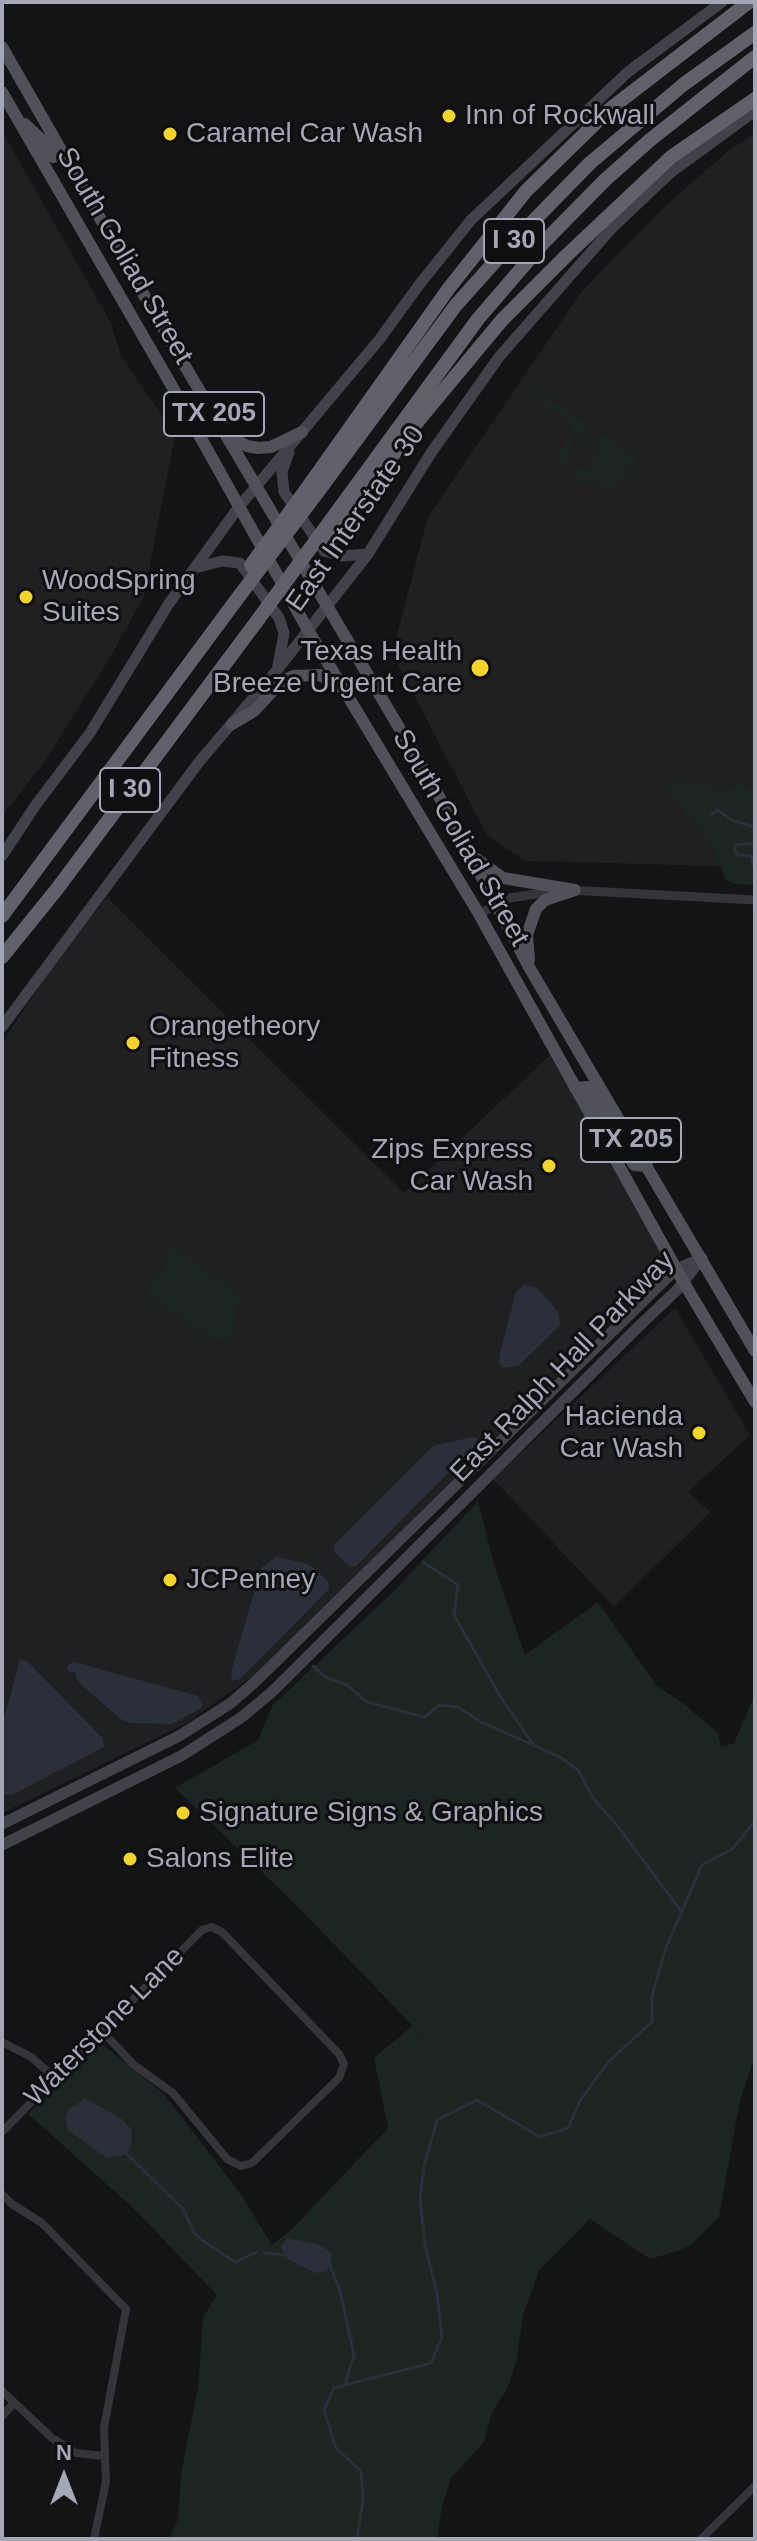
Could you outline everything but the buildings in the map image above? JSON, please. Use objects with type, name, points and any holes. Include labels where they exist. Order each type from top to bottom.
[{"type":"highway","points":[[313,488],[449,288],[526,191],[610,109],[749,2]]},
{"type":"highway","name":"I 30","points":[[2,916],[230,609],[237,592],[313,488],[456,305],[590,163],[684,84],[755,33]]},
{"type":"highway","name":"I 30","points":[[2,957],[57,889],[257,621],[478,319],[545,241],[605,180],[755,57]]},
{"type":"highway","points":[[312,545],[329,541],[418,421],[502,320],[671,157],[755,99]]},
{"type":"main road","points":[[2,856],[90,733],[168,605],[238,508],[379,340],[471,220],[628,72],[722,2]]},
{"type":"main road","name":"South Goliad Street","points":[[2,47],[433,785],[529,967],[755,1351]]},
{"type":"main road","name":"South Goliad Street","points":[[2,92],[308,630],[479,914],[676,1269],[755,1402]]},
{"type":"main road","name":"East Interstate 30","points":[[2,1027],[199,762],[277,670],[368,554],[431,453],[499,357],[594,246],[670,173],[755,111]]},
{"type":"main road","points":[[14,113],[46,144],[53,157],[63,153]]},
{"type":"main road","points":[[93,251],[113,239]]},
{"type":"main road","points":[[227,435],[247,446],[258,448],[271,447],[302,432]]},
{"type":"main road","points":[[292,444],[282,472],[284,492],[324,551],[342,556],[368,554]]},
{"type":"main road","points":[[194,569],[222,561],[240,563],[279,618],[284,633],[277,670]]},
{"type":"main road","points":[[232,724],[254,711],[281,682],[293,676],[320,675],[346,692]]},
{"type":"main road","points":[[469,852],[503,878],[575,890]]},
{"type":"main road","points":[[529,967],[527,935],[536,909],[545,900],[575,890]]},
{"type":"main road","points":[[575,1088],[588,1087],[634,1165],[647,1166]]},
{"type":"main road","name":"East Ralph Hall Parkway","points":[[2,1824],[179,1736],[231,1703],[676,1269],[702,1258]]},
{"type":"main road","name":"East Ralph Hall Parkway","points":[[2,1845],[181,1756],[242,1717],[369,1597],[684,1283],[702,1258]]},
{"type":"main road","points":[[552,1392],[563,1403]]},
{"type":"main road","points":[[503,1440],[515,1451]]},
{"type":"main road","points":[[355,1583],[369,1597]]},
{"type":"main road","points":[[231,1703],[242,1717]]},
{"type":"street","points":[[479,914],[496,903],[532,893],[575,890],[755,900]]},
{"type":"street","name":"Waterstone Lane","points":[[2,2132],[55,2078],[202,1930],[211,1927],[222,1932],[339,2054],[344,2064],[339,2078],[252,2163],[241,2166],[227,2159],[173,2093],[134,2065],[102,2031]]},
{"type":"street","points":[[2,2042],[31,2057],[55,2078]]},
{"type":"street","points":[[2,2194],[42,2223],[126,2309],[104,2428],[106,2482],[94,2539]]},
{"type":"street","points":[[2,2391],[52,2438],[76,2453],[103,2456]]},
{"type":"street","points":[[2,2416],[14,2403]]},
{"type":"street","points":[[701,2539],[755,2486]]},
{"type":"shaded area","points":[[2,131],[112,325],[120,354],[175,435],[144,596],[111,656],[43,764],[2,816]]},
{"type":"shaded area","points":[[755,133],[755,867],[525,861],[487,835],[392,653],[428,517],[582,291],[663,208],[728,151]]},
{"type":"shaded area","points":[[537,393],[542,393],[592,428],[587,439],[582,431],[579,432],[566,453],[570,461],[568,465],[555,458],[573,424],[537,399]]},
{"type":"shaded area","points":[[599,435],[605,435],[637,459],[614,489],[595,482],[575,482],[573,479],[578,466],[588,468],[602,446],[592,443]]},
{"type":"shaded area","points":[[675,778],[682,778],[683,785],[738,786],[742,779],[743,786],[755,787],[755,885],[735,884],[725,879],[711,843],[669,796],[670,783]]},
{"type":"shaded area","points":[[107,897],[404,1193],[551,1054],[666,1261],[662,1272],[260,1671],[185,1724],[2,1813],[2,1043],[54,964]]},
{"type":"shaded area","points":[[170,1248],[177,1249],[240,1296],[232,1334],[227,1340],[214,1341],[144,1294],[170,1258],[166,1254]]},
{"type":"shaded area","points":[[524,1285],[537,1288],[552,1304],[559,1314],[560,1325],[518,1366],[503,1368],[499,1363],[500,1353],[516,1292]]},
{"type":"shaded area","points":[[675,1308],[750,1435],[688,1492],[710,1512],[614,1607],[493,1479]]},
{"type":"shaded area","points":[[472,1437],[478,1439],[478,1443],[356,1566],[350,1567],[334,1552],[335,1544],[433,1446]]},
{"type":"shaded area","points":[[478,1501],[495,1568],[525,1655],[598,1602],[657,1686],[683,1703],[718,1733],[721,1747],[734,1743],[755,1694],[755,2056],[740,2101],[719,2217],[694,2242],[681,2250],[650,2259],[590,2219],[540,2269],[523,2315],[517,2358],[508,2387],[492,2413],[484,2442],[452,2477],[442,2506],[437,2539],[169,2539],[178,2519],[181,2474],[198,2388],[203,2318],[217,2295],[131,2206],[28,2114],[100,2042],[164,2094],[240,2193],[272,2245],[292,2229],[388,2128],[374,2058],[412,2026],[431,2045],[297,1906],[175,1788],[258,1740],[272,1706],[393,1592]]},
{"type":"shaded area","points":[[276,1557],[305,1563],[315,1569],[329,1583],[329,1589],[240,1679],[232,1681],[231,1672],[261,1568]]},
{"type":"shaded area","points":[[20,1660],[27,1661],[103,1739],[104,1747],[12,1795],[4,1794],[2,1789],[2,1726]]},
{"type":"shaded area","points":[[74,1662],[198,1696],[203,1704],[172,1724],[130,1723],[122,1720],[78,1682],[75,1673],[67,1670],[68,1665]]},
{"type":"shaded area","points":[[85,2098],[122,2119],[132,2130],[131,2146],[124,2155],[107,2158],[68,2130],[65,2117]]},
{"type":"shaded area","points":[[287,2238],[320,2245],[332,2253],[326,2271],[315,2273],[288,2259],[281,2247]]},
{"type":"waterway","points":[[710,815],[718,810],[731,820],[755,827]]},
{"type":"waterway","points":[[755,843],[736,845],[734,849],[737,855],[751,856],[755,870]]},
{"type":"waterway","points":[[423,1562],[458,1585],[454,1615],[500,1696],[533,1744]]},
{"type":"waterway","points":[[313,1666],[325,1677],[347,1685],[367,1702],[425,1717],[439,1705],[458,1707],[479,1721],[560,1757],[578,1770],[593,1798],[681,1911]]},
{"type":"waterway","points":[[357,2539],[363,2499],[361,2471],[336,2448],[324,2410],[334,2388],[431,2363],[442,2337],[437,2293],[425,2245],[420,2198],[424,2166],[437,2120],[477,2100],[540,2137],[568,2128],[580,2101],[608,2062],[652,2022],[652,1997],[665,1950],[702,1865],[732,1849],[755,1821]]},
{"type":"waterway","points":[[126,2153],[183,2209],[195,2234],[206,2243],[235,2262],[257,2252]]},
{"type":"waterway","points":[[264,2253],[287,2255]]},
{"type":"waterway","points":[[326,2265],[330,2265],[340,2291],[354,2355],[345,2384]]},
{"type":"place","name":"Inn of Rockwall","points":[[449,116]]},
{"type":"place","name":"Caramel Car Wash","points":[[170,134]]},
{"type":"place","name":"WoodSpring Suites","points":[[26,597]]},
{"type":"place","name":"Texas Health Breeze Urgent Care","points":[[480,668]]},
{"type":"place","name":"Orangetheory Fitness","points":[[133,1043]]},
{"type":"place","name":"Zips Express Car Wash","points":[[549,1166]]},
{"type":"place","name":"Hacienda Car Wash","points":[[699,1433]]},
{"type":"place","name":"JCPenney","points":[[170,1580]]},
{"type":"place","name":"Signature Signs & Graphics","points":[[183,1813]]},
{"type":"place","name":"Salons Elite","points":[[130,1859]]}]
